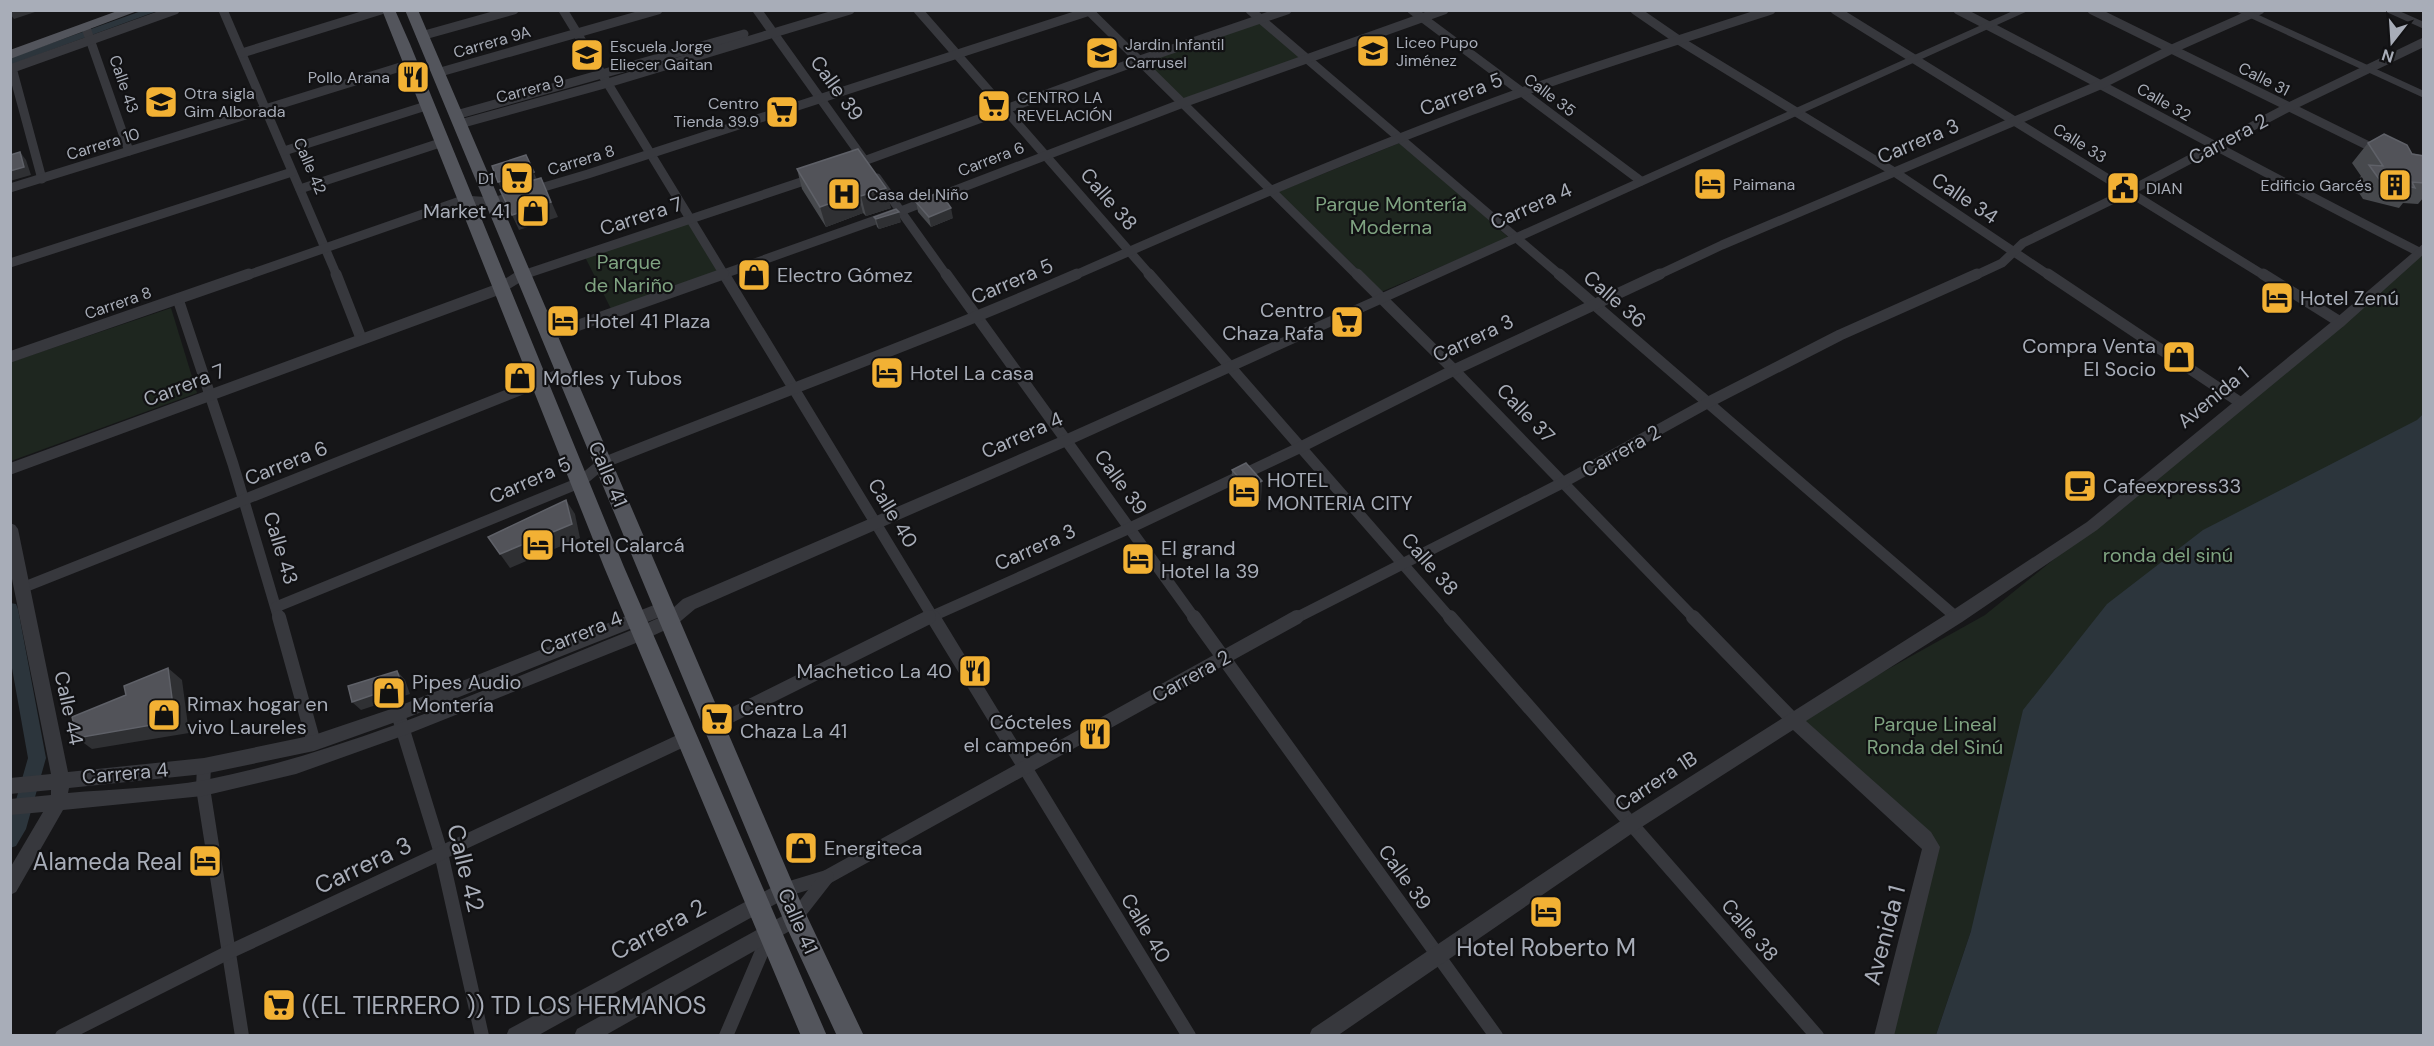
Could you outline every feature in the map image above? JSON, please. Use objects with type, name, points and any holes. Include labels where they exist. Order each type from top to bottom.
[{"type":"main road","points":[[10,44],[104,10]]},
{"type":"main road","points":[[11,64],[88,34],[134,10]]},
{"type":"main road","name":"Calle 41","points":[[388,10],[429,105],[463,200],[637,627],[814,1035]]},
{"type":"main road","name":"Calle 41","points":[[411,10],[795,918],[851,1035]]},
{"type":"street","points":[[88,34],[175,10]]},
{"type":"street","name":"Calle 42","points":[[223,10],[326,248],[361,338]]},
{"type":"street","points":[[242,53],[381,10]]},
{"type":"street","points":[[421,36],[514,10]]},
{"type":"street","name":"Calle 40","points":[[564,10],[1189,1035]]},
{"type":"street","name":"Carrera 9A","points":[[437,73],[658,10]]},
{"type":"street","name":"Calle 39","points":[[757,10],[1496,1035]]},
{"type":"street","name":"Carrera 9","points":[[458,120],[771,30],[850,10]]},
{"type":"street","name":"Calle 38","points":[[918,10],[1817,1035]]},
{"type":"street","name":"Calle 36","points":[[1250,10],[1308,57],[1956,617]]},
{"type":"street","points":[[843,168],[1140,60],[1287,10]]},
{"type":"street","name":"Calle 35","points":[[1412,10],[1641,182]]},
{"type":"street","name":"Carrera 6","points":[[548,336],[901,211],[1183,103],[1444,10]]},
{"type":"street","name":"Calle 34","points":[[1635,10],[1680,41],[1896,173],[2241,403]]},
{"type":"street","name":"Carrera 5","points":[[276,607],[579,483],[603,463],[793,387],[978,317],[1270,190],[1522,92],[1771,10]]},
{"type":"street","name":"Calle 33","points":[[1835,10],[2340,321]]},
{"type":"street","name":"Calle 32","points":[[1958,10],[2102,84],[2214,147],[2421,250]]},
{"type":"street","name":"Carrera 4","points":[[10,807],[203,788],[296,766],[637,627],[877,524],[1231,367],[1516,237],[1919,60],[2025,10]]},
{"type":"street","name":"Calle 31","points":[[2092,10],[2287,108],[2392,157]]},
{"type":"street","points":[[2238,10],[2254,13],[2368,70],[2424,95]]},
{"type":"street","points":[[2387,10],[2424,26]]},
{"type":"street","name":"Carrera 8","points":[[10,357],[463,200],[494,202],[651,154],[1090,11]]},
{"type":"street","name":"Calle 37","points":[[1090,11],[1455,370],[1793,720],[1924,838],[1931,847]]},
{"type":"street","name":"Carrera 3","points":[[714,724],[933,615],[1130,528],[1594,304],[1722,245],[2102,84],[2172,49],[2254,13]]},
{"type":"street","name":"Calle 43","points":[[88,34],[129,151]]},
{"type":"street","name":"Carrera 2","points":[[516,1035],[783,890],[827,877],[1223,658],[1402,562],[1564,482],[1840,335],[2002,263],[2023,243],[2130,191],[2287,108],[2424,42]]},
{"type":"street","points":[[11,64],[42,178]]},
{"type":"street","name":"Carrera 10","points":[[10,188],[410,64]]},
{"type":"street","points":[[284,151],[429,105]]},
{"type":"street","points":[[300,189],[443,142]]},
{"type":"street","points":[[10,263],[292,172]]},
{"type":"street","name":"Carrera 7","points":[[10,469],[499,289],[523,274],[821,175]]},
{"type":"street","name":"Avenida 1","points":[[2022,570],[2092,526],[2340,321],[2421,250]]},
{"type":"street","name":"Calle 43","points":[[178,298],[212,394],[245,501],[314,743]]},
{"type":"street","name":"Carrera 6","points":[[22,588],[565,372]]},
{"type":"street","name":"Calle 44","points":[[10,529],[61,780],[10,886]]},
{"type":"street","name":"Carrera 1B","points":[[1319,1035],[1631,824],[1956,617],[2022,570]]},
{"type":"street","name":"Calle 42","points":[[400,722],[441,854],[482,1035]]},
{"type":"street","name":"Carrera 4","points":[[10,786],[204,766],[400,722]]},
{"type":"street","name":"Carrera 3","points":[[62,1035],[227,953],[685,739]]},
{"type":"street","points":[[204,766],[203,788],[227,953],[242,1035]]},
{"type":"street","name":"Avenida 1","points":[[1884,1035],[1931,847]]},
{"type":"street","name":"Carrera 2","points":[[584,1035],[769,935],[795,918],[827,877]]},
{"type":"street","points":[[726,1035],[769,935]]},
{"type":"green space","points":[[1259,22],[1304,59],[1185,101],[1143,61]]},
{"type":"green space","name":"Parque Montería Moderna","points":[[1402,142],[1509,238],[1381,292],[1278,192]]},
{"type":"green space","name":"Parque de Nariño","points":[[688,222],[721,274],[612,311],[584,255]]},
{"type":"green space","name":"Parque Lineal Ronda del Sinú","points":[[2423,250],[2423,414],[1971,931],[1936,1035],[1884,1035],[1936,850],[1797,720],[1985,615],[2244,405]]},
{"type":"green space","points":[[171,308],[197,393],[11,461],[11,362]]},
{"type":"shaded area","points":[[2423,414],[2423,1035],[1936,1035],[1971,931],[2023,710],[2107,604],[2203,530],[2417,420]]},
{"type":"building","points":[[2384,134],[2407,145],[2412,154],[2424,156],[2424,183],[2412,182],[2415,188],[2379,179],[2369,165],[2383,166],[2368,143]]},
{"type":"building","points":[[858,149],[886,188],[861,196],[858,193],[820,207],[797,169]]},
{"type":"building","points":[[20,152],[24,167],[10,171],[10,155]]},
{"type":"building","points":[[526,155],[534,172],[498,182],[492,166]]},
{"type":"building","points":[[541,178],[551,202],[512,215],[500,190]]},
{"type":"building","points":[[940,192],[951,208],[929,217],[916,202]]},
{"type":"building","points":[[896,209],[899,212],[876,219],[874,217]]},
{"type":"building","points":[[1246,463],[1262,481],[1248,488],[1232,470]]},
{"type":"building","points":[[566,500],[572,524],[500,554],[488,537]]},
{"type":"building","points":[[168,668],[175,721],[77,738],[72,717],[126,695],[124,686]]},
{"type":"building","points":[[397,671],[402,685],[352,702],[348,686]]},
{"type":"waterway","points":[[10,62],[155,10]]},
{"type":"waterway","points":[[10,609],[37,758],[17,829],[10,840]]},
{"type":"place","name":"Liceo Pupo Jiménez","points":[[1373,51]]},
{"type":"place","name":"Jardin Infantil Carrusel","points":[[1102,53]]},
{"type":"place","name":"Escuela Jorge Eliecer Gaitan","points":[[587,55]]},
{"type":"place","name":"Pollo Arana","points":[[413,77]]},
{"type":"place","name":"Otra sigla Gim Alborada","points":[[161,102]]},
{"type":"place","name":"CENTRO LA REVELACIÓN","points":[[994,106]]},
{"type":"place","name":"Centro Tienda 39.9","points":[[782,112]]},
{"type":"place","name":"D1","points":[[517,178]]},
{"type":"place","name":"Paimana","points":[[1710,184]]},
{"type":"place","name":"Edificio Garcés","points":[[2395,185]]},
{"type":"place","name":"DIAN","points":[[2123,188]]},
{"type":"place","name":"Casa del Niño","points":[[844,194]]},
{"type":"place","name":"Market 41","points":[[533,211]]},
{"type":"place","name":"Electro Gómez","points":[[754,275]]},
{"type":"place","name":"Hotel Zenú","points":[[2277,298]]},
{"type":"place","name":"Hotel 41 Plaza","points":[[563,321]]},
{"type":"place","name":"Centro Chaza Rafa","points":[[1347,322]]},
{"type":"place","name":"Compra Venta El Socio","points":[[2179,357]]},
{"type":"place","name":"Hotel La casa","points":[[887,373]]},
{"type":"place","name":"Mofles y Tubos","points":[[520,378]]},
{"type":"place","name":"Cafeexpress33","points":[[2080,486]]},
{"type":"place","name":"HOTEL MONTERIA CITY","points":[[1244,492]]},
{"type":"place","name":"Hotel Calarcá","points":[[538,545]]},
{"type":"place","name":"El grand Hotel la 39","points":[[1138,559]]},
{"type":"place","name":"Machetico La 40","points":[[975,671]]},
{"type":"place","name":"Pipes Audio Montería","points":[[389,693]]},
{"type":"place","name":"Rimax hogar en vivo Laureles","points":[[164,715]]},
{"type":"place","name":"Centro Chaza La 41","points":[[717,719]]},
{"type":"place","name":"Cócteles el campeón","points":[[1095,734]]},
{"type":"place","name":"Energiteca","points":[[801,848]]},
{"type":"place","name":"Alameda Real","points":[[205,861]]},
{"type":"place","name":"Hotel Roberto M","points":[[1546,912]]},
{"type":"place","name":"((EL TIERRERO )) TD LOS HERMANOS","points":[[279,1005]]},
{"type":"park label","name":"ronda del sinú","points":[[2168,555]]}]
